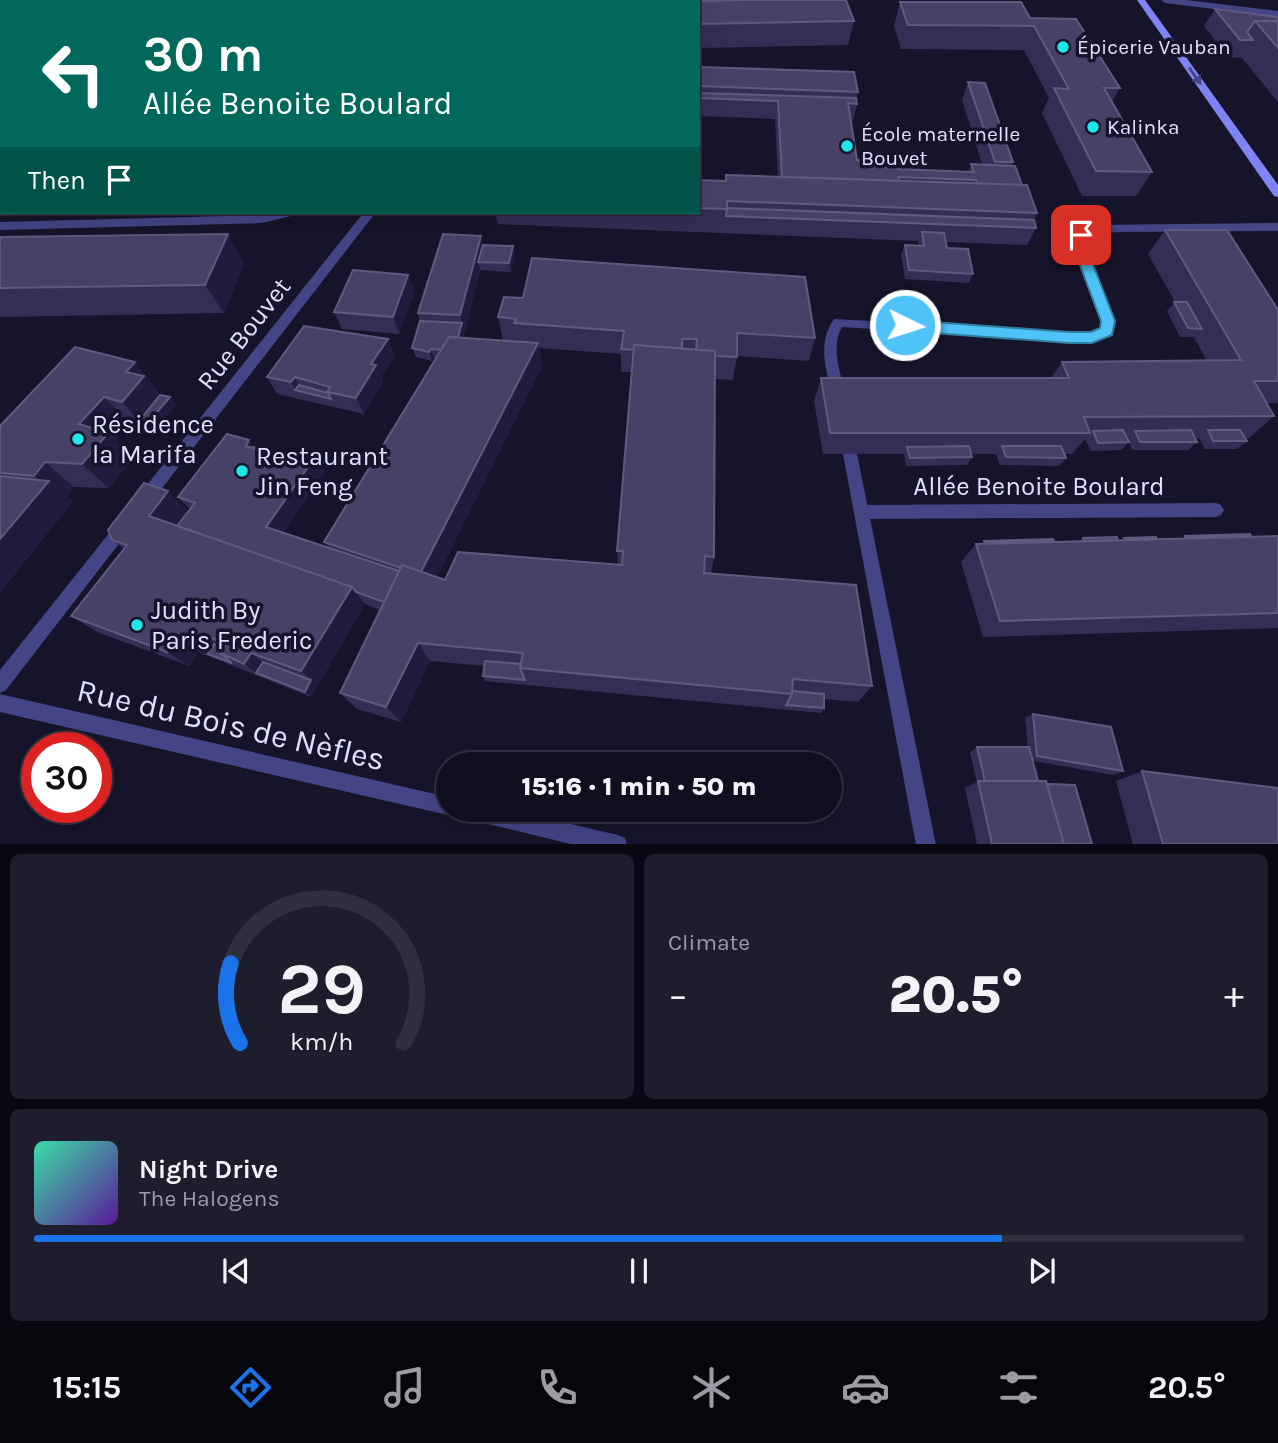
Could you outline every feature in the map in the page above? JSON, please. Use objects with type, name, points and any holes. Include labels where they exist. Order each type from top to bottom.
[{"type":"main road","points":[[1141,0],[1278,193]]},
{"type":"street","points":[[1165,0],[1278,15]]},
{"type":"street","points":[[0,226],[262,219],[283,214]]},
{"type":"street","name":"Rue Bouvet","points":[[0,684],[368,214]]},
{"type":"street","points":[[840,401],[828,344],[831,331],[839,322],[1092,338],[1106,331],[1108,321],[1079,244],[1081,235],[1095,229],[1278,227]]},
{"type":"street","points":[[850,454],[926,844]]},
{"type":"street","name":"Allée Benoite Boulard","points":[[862,512],[1216,510]]},
{"type":"street","name":"Rue du Bois de Nèfles","points":[[0,703],[436,803]]},
{"type":"street","points":[[519,822],[614,844]]},
{"type":"building","points":[[846,0],[854,21],[700,24],[700,1]]},
{"type":"building","points":[[900,2],[1021,2],[1030,18],[1076,19],[1120,88],[1104,88],[1152,172],[1096,171],[1054,88],[1069,89],[1034,26],[908,25]]},
{"type":"building","points":[[1215,9],[1278,17],[1278,21],[1255,21],[1247,32],[1253,40],[1240,40]]},
{"type":"building","points":[[1255,21],[1278,21],[1278,48]]},
{"type":"building","points":[[700,67],[854,72],[858,92],[700,86]]},
{"type":"building","points":[[968,82],[985,83],[1013,162],[995,162]]},
{"type":"building","points":[[700,93],[856,98],[857,104],[848,103],[857,160],[895,161],[897,169],[974,172],[971,164],[1015,166],[1022,185],[898,177],[899,181],[782,177],[778,101],[700,98]]},
{"type":"building","points":[[726,175],[1027,185],[1037,213],[727,201],[727,209],[700,208],[700,180],[726,181]]},
{"type":"building","points":[[727,208],[1034,220],[1036,228],[726,216]]},
{"type":"building","points":[[1165,230],[1227,230],[1278,310],[1278,381],[1254,381],[1274,416],[1084,417],[1090,433],[830,433],[821,378],[1069,378],[1062,362],[1241,360]]},
{"type":"building","points":[[922,232],[944,233],[947,248],[968,249],[973,274],[909,270],[905,245],[924,246]]},
{"type":"building","points":[[228,234],[205,285],[0,288],[0,237]]},
{"type":"building","points":[[443,234],[481,236],[460,315],[418,313]]},
{"type":"building","points":[[483,245],[513,246],[509,263],[478,262]]},
{"type":"building","points":[[532,258],[805,277],[815,338],[737,333],[737,357],[715,356],[715,351],[696,350],[697,339],[682,339],[682,349],[634,345],[634,350],[621,349],[624,331],[514,323],[516,319],[498,317],[504,297],[523,298]]},
{"type":"building","points":[[353,270],[408,275],[393,317],[334,312]]},
{"type":"building","points":[[1174,302],[1187,302],[1202,329],[1188,328]]},
{"type":"building","points":[[420,321],[462,323],[458,337],[449,337],[441,350],[431,349],[429,352],[412,348]]},
{"type":"building","points":[[304,326],[388,339],[371,364],[376,365],[356,398],[327,392],[330,387],[295,377],[291,382],[267,377]]},
{"type":"building","points":[[449,337],[538,343],[421,572],[324,542]]},
{"type":"building","points":[[634,345],[715,351],[714,557],[705,556],[704,573],[856,585],[872,686],[793,679],[792,694],[520,668],[523,653],[418,643],[386,707],[340,693],[402,565],[445,580],[458,552],[622,565],[623,551],[617,551]]},
{"type":"building","points":[[75,347],[135,362],[126,372],[144,376],[122,402],[104,397],[79,424],[108,433],[82,464],[45,462],[34,476],[0,473],[0,426]]},
{"type":"building","points":[[299,385],[328,393],[331,399],[295,390]]},
{"type":"building","points":[[160,395],[170,397],[148,423],[139,421]]},
{"type":"building","points":[[1123,430],[1129,442],[1098,443],[1093,431]]},
{"type":"building","points":[[1191,430],[1197,442],[1140,442],[1135,431]]},
{"type":"building","points":[[1208,430],[1240,430],[1247,441],[1213,441]]},
{"type":"building","points":[[227,434],[249,440],[246,446],[295,460],[299,453],[315,457],[266,527],[399,571],[384,602],[356,592],[352,587],[177,526],[195,503],[178,497]]},
{"type":"building","points":[[969,446],[972,457],[910,458],[907,447]]},
{"type":"building","points":[[1002,446],[1061,446],[1066,458],[1006,457]]},
{"type":"building","points":[[254,447],[296,458],[295,460]]},
{"type":"building","points":[[0,476],[49,481],[0,539]]},
{"type":"building","points":[[144,483],[168,491],[149,516],[352,587],[301,671],[251,653],[244,664],[220,653],[226,644],[202,634],[195,645],[177,637],[167,652],[71,616],[127,545],[112,540],[108,530]]},
{"type":"building","points":[[1250,534],[1251,536],[1185,536]]},
{"type":"building","points":[[1278,536],[1278,613],[1000,621],[976,544]]},
{"type":"building","points":[[1117,537],[1118,540],[1084,541],[1083,538]]},
{"type":"building","points":[[1156,537],[1157,539],[1124,538]]},
{"type":"building","points":[[1053,539],[1054,541],[984,541]]},
{"type":"building","points":[[214,644],[224,648],[220,653],[232,663],[208,654]]},
{"type":"building","points":[[485,661],[521,664],[525,680],[483,676]]},
{"type":"building","points":[[263,662],[311,680],[305,692],[256,673]]},
{"type":"building","points":[[792,691],[824,694],[824,708],[786,705]]},
{"type":"building","points":[[1033,714],[1111,727],[1123,771],[1037,756]]},
{"type":"building","points":[[977,747],[1029,747],[1038,781],[985,781]]},
{"type":"building","points":[[1142,771],[1278,788],[1278,844],[1163,844]]},
{"type":"building","points":[[978,781],[1046,781],[1064,844],[992,844]]},
{"type":"building","points":[[1047,784],[1075,785],[1092,844],[1064,844]]},
{"type":"place","name":"Épicerie Vauban","points":[[1063,47]]},
{"type":"place","name":"Kalinka","points":[[1093,127]]},
{"type":"place","name":"École maternelle Bouvet","points":[[847,146]]},
{"type":"place","name":"Résidence la Marifa","points":[[78,439]]},
{"type":"place","name":"Restaurant Jin Feng","points":[[242,471]]},
{"type":"place","name":"Judith By Paris Frederic","points":[[137,625]]},
{"type":"route","points":[[905,325],[1069,338],[1092,338],[1106,331],[1108,321],[1079,244],[1081,235]]}]
